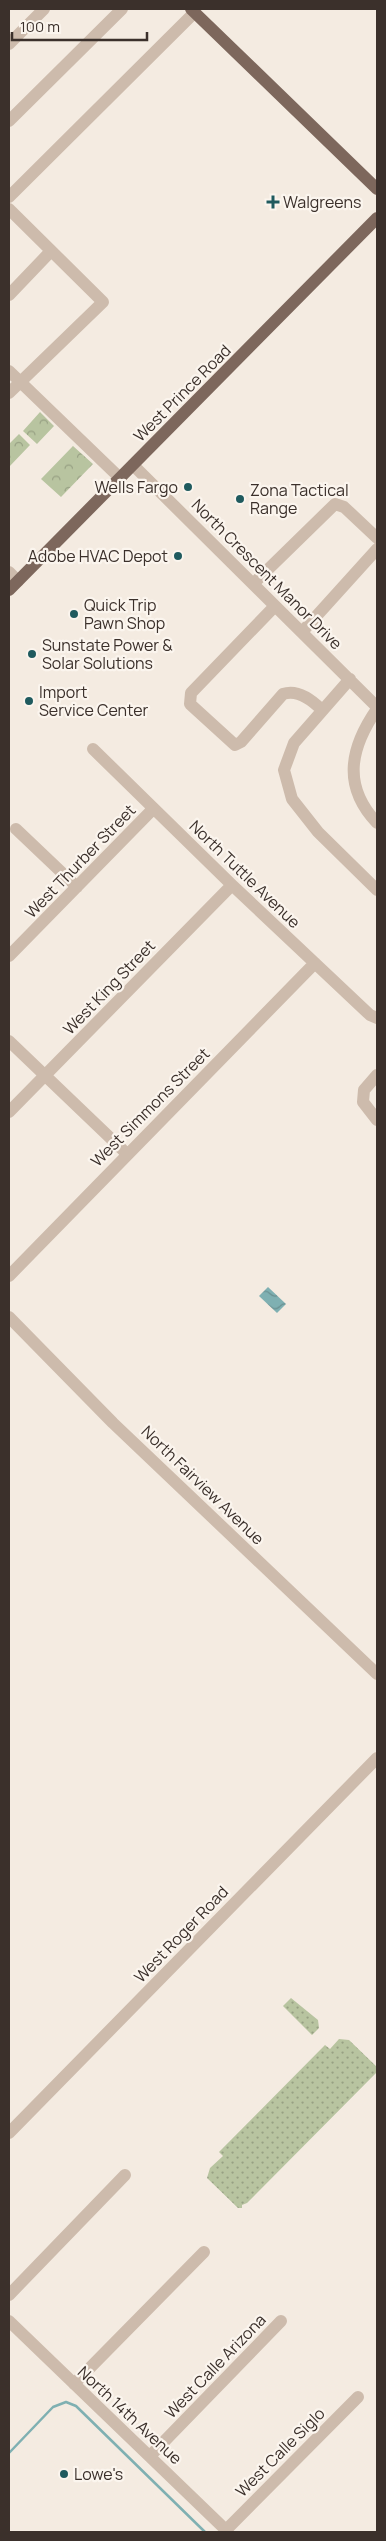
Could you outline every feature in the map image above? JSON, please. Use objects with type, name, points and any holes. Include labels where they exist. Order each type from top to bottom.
[{"type":"main road","points":[[193,10],[377,189]]},
{"type":"main road","name":"West Prince Road","points":[[9,590],[14,576],[120,478],[377,218]]},
{"type":"street","points":[[9,44],[44,9]]},
{"type":"street","points":[[9,121],[122,9]]},
{"type":"street","points":[[9,195],[193,10]]},
{"type":"street","points":[[9,210],[103,302],[9,393]]},
{"type":"street","points":[[9,295],[51,251]]},
{"type":"street","points":[[9,372],[120,478]]},
{"type":"street","name":"North Crescent Manor Drive","points":[[133,465],[377,708]]},
{"type":"street","points":[[254,584],[335,504],[344,507],[377,538]]},
{"type":"street","points":[[302,632],[377,550]]},
{"type":"street","points":[[275,606],[191,693],[190,704],[234,745],[241,742],[283,694],[289,692],[298,693],[322,710]]},
{"type":"street","points":[[350,679],[294,743],[284,770],[292,799],[318,832],[377,890]]},
{"type":"street","points":[[377,708],[363,729],[354,753],[354,778],[358,795],[368,814],[377,823]]},
{"type":"street","name":"North Tuttle Avenue","points":[[93,749],[232,885],[370,1015],[377,1018]]},
{"type":"street","name":"West Thurber Street","points":[[9,956],[153,809]]},
{"type":"street","points":[[16,828],[77,887]]},
{"type":"street","name":"West King Street","points":[[9,1112],[232,885]]},
{"type":"street","name":"West Simmons Street","points":[[9,1276],[126,1154],[315,963]]},
{"type":"street","points":[[9,1041],[126,1154]]},
{"type":"street","points":[[377,1075],[359,1099],[377,1120]]},
{"type":"street","name":"North Fairview Avenue","points":[[9,1317],[106,1416],[377,1674]]},
{"type":"street","name":"West Roger Road","points":[[9,2134],[377,1758]]},
{"type":"street","points":[[9,2295],[125,2176]]},
{"type":"street","points":[[74,2384],[204,2252]]},
{"type":"street","name":"North 14th Avenue","points":[[9,2321],[227,2531]]},
{"type":"street","name":"West Calle Arizona","points":[[150,2456],[281,2321]]},
{"type":"street","name":"West Calle Siglo","points":[[227,2531],[358,2397]]},
{"type":"green space","points":[[40,412],[54,426],[37,444],[23,431]]},
{"type":"green space","points":[[19,434],[30,445],[9,467],[9,444]]},
{"type":"green space","points":[[73,446],[93,464],[61,497],[41,479]]},
{"type":"green space","points":[[291,1998],[318,2020],[319,2028],[312,2035],[283,2006]]},
{"type":"green space","points":[[339,2039],[349,2040],[377,2067],[377,2072],[247,2203],[242,2205],[242,2208],[238,2208],[207,2178],[210,2168],[223,2156],[219,2152],[325,2045],[330,2049]]},
{"type":"water","points":[[268,1287],[286,1304],[277,1313],[259,1296]]},
{"type":"waterway","points":[[9,2453],[53,2407],[66,2402],[76,2406],[205,2532]]},
{"type":"place","name":"Walgreens","points":[[273,202]]},
{"type":"place","name":"Wells Fargo","points":[[188,487]]},
{"type":"place","name":"Zona Tactical Range","points":[[240,499]]},
{"type":"place","name":"Adobe HVAC Depot","points":[[178,556]]},
{"type":"place","name":"Quick Trip Pawn Shop","points":[[74,614]]},
{"type":"place","name":"Sunstate Power & Solar Solutions","points":[[32,654]]},
{"type":"place","name":"Import Service Center","points":[[29,701]]},
{"type":"place","name":"Lowe's","points":[[64,2474]]}]
